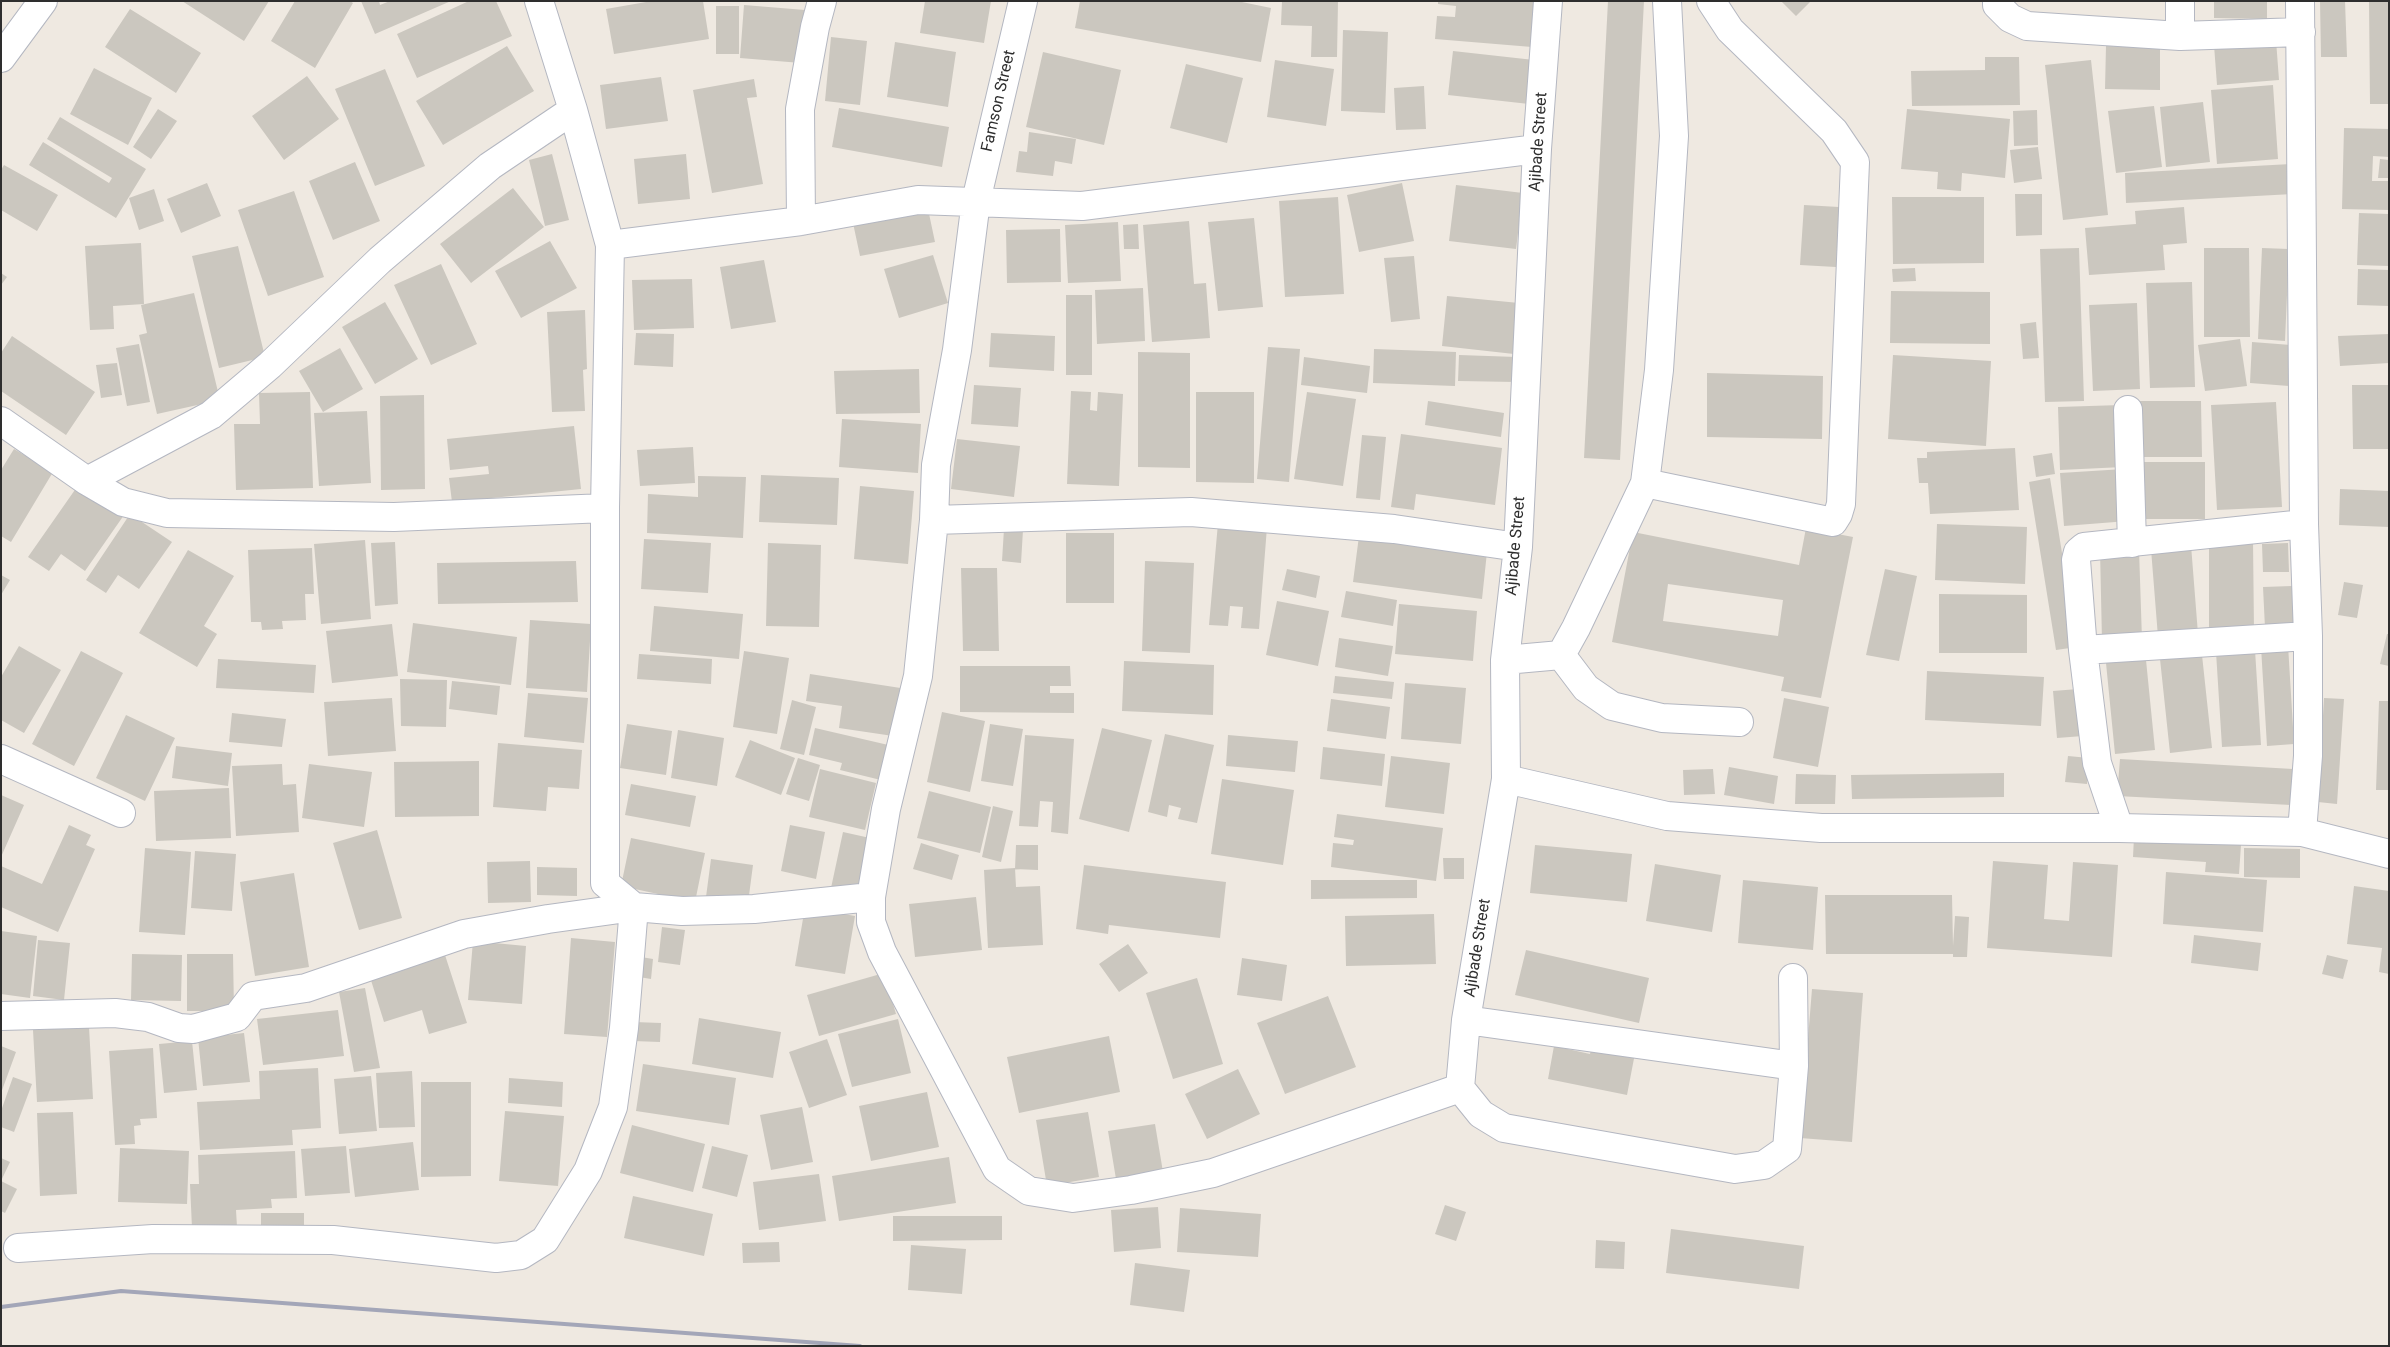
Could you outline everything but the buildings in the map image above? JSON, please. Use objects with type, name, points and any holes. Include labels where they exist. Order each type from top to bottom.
[{"type":"street","points":[[1,58],[43,1]]},
{"type":"street","points":[[540,1],[573,110],[610,245],[605,508],[605,884],[634,907]]},
{"type":"street","points":[[801,221],[800,109],[815,27],[822,1]]},
{"type":"street","name":"Famson Street","points":[[1023,1],[976,202],[957,350],[936,465],[934,520],[918,676],[886,809],[871,897],[871,922],[882,952],[997,1169],[1029,1191],[1073,1198],[1131,1190],[1213,1173],[1460,1088]]},
{"type":"street","name":"Ajibade Street","points":[[1460,1088],[1466,1020],[1506,779],[1505,660],[1518,547],[1537,149],[1548,1]]},
{"type":"street","points":[[1561,655],[1576,628],[1645,483],[1659,370],[1674,136],[1667,1]]},
{"type":"street","points":[[1645,483],[1833,522],[1838,514],[1840,504],[1855,162],[1834,131],[1730,30],[1712,1]]},
{"type":"street","points":[[1997,1],[1998,5],[2010,18],[2027,26],[2180,36],[2301,32]]},
{"type":"street","points":[[2180,1],[2180,36]]},
{"type":"street","points":[[2300,1],[2304,524],[2308,636],[2308,756],[2302,832]]},
{"type":"street","points":[[87,481],[211,415],[270,365],[380,260],[490,166],[573,110]]},
{"type":"street","points":[[610,245],[801,221],[918,200],[1082,206],[1537,149]]},
{"type":"street","points":[[2128,410],[2132,542]]},
{"type":"street","points":[[1,421],[87,481],[123,502],[168,512],[215,515],[394,517],[605,508]]},
{"type":"street","points":[[934,520],[1191,512],[1394,529],[1518,547]]},
{"type":"street","points":[[2119,828],[2097,763],[2083,650],[2076,560],[2078,552],[2084,547],[2304,524]]},
{"type":"street","points":[[2083,650],[2308,636]]},
{"type":"street","points":[[1505,660],[1561,655]]},
{"type":"street","points":[[1561,655],[1586,688],[1612,706],[1662,718],[1740,722]]},
{"type":"street","points":[[1,759],[120,814]]},
{"type":"street","points":[[1506,779],[1667,816],[1802,827],[2119,828],[2302,832],[2389,854]]},
{"type":"street","points":[[1,1016],[115,1013],[148,1017],[179,1028],[194,1029],[238,1018],[253,996],[306,988],[464,934],[548,919],[634,907],[682,911],[754,909],[871,897]]},
{"type":"street","points":[[18,1248],[153,1239],[333,1240],[496,1258],[521,1255],[545,1240],[588,1171],[613,1107],[624,1028],[634,907]]},
{"type":"street","points":[[1460,1088],[1481,1114],[1504,1128],[1735,1169],[1764,1165],[1787,1149],[1794,1066],[1793,978]]},
{"type":"street","points":[[1466,1020],[1794,1066]]},
{"type":"railway","points":[[1,1307],[121,1291],[860,1346]]}]
